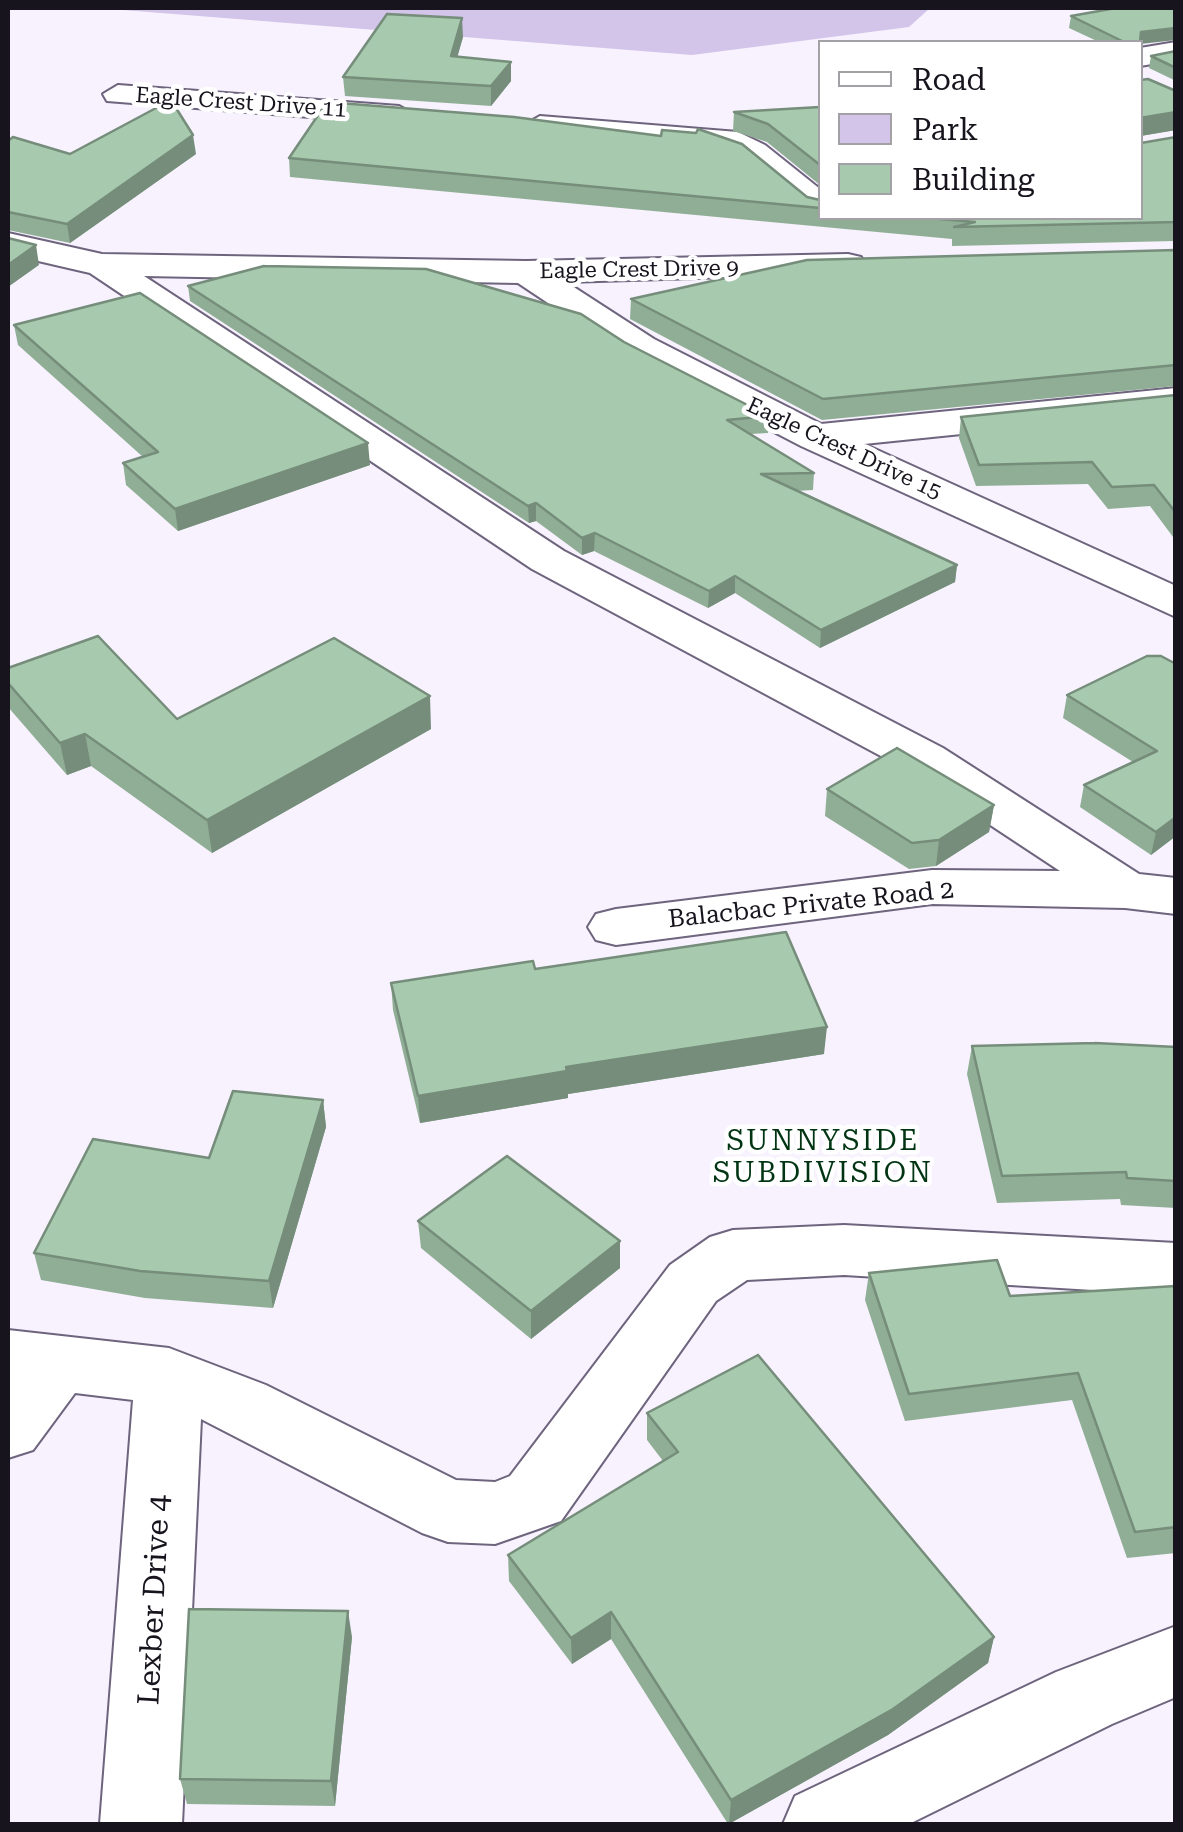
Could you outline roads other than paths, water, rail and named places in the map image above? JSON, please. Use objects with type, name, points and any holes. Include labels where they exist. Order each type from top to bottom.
[{"type":"street","points":[[1143,56],[1176,51]]},
{"type":"street","name":"Eagle Crest Drive 11","points":[[118,94],[430,117]]},
{"type":"street","points":[[500,122],[727,140],[754,152],[818,204]]},
{"type":"street","name":"Eagle Crest Drive 9","points":[[102,265],[526,272],[883,258],[836,220]]},
{"type":"street","points":[[8,244],[102,265],[548,560],[925,759],[1150,893]]},
{"type":"street","name":"Eagle Crest Drive 15","points":[[526,272],[640,347],[816,438],[1172,599]]},
{"type":"street","points":[[816,438],[1176,400]]},
{"type":"street","name":"Balacbac Private Road 2","points":[[616,927],[932,888],[1150,893]]},
{"type":"street","points":[[8,1429],[32,1361],[168,1376],[242,1405],[448,1512],[496,1513],[535,1499],[658,1326],[693,1283],[733,1255],[844,1250],[1176,1269]]},
{"type":"street","name":"Lexber Drive 4","points":[[142,1824],[168,1376]]},
{"type":"street","points":[[824,1824],[1084,1698],[1176,1662]]},
{"type":"district","name":"SUNNYSIDE SUBDIVISION","points":[[823,1158]]}]
